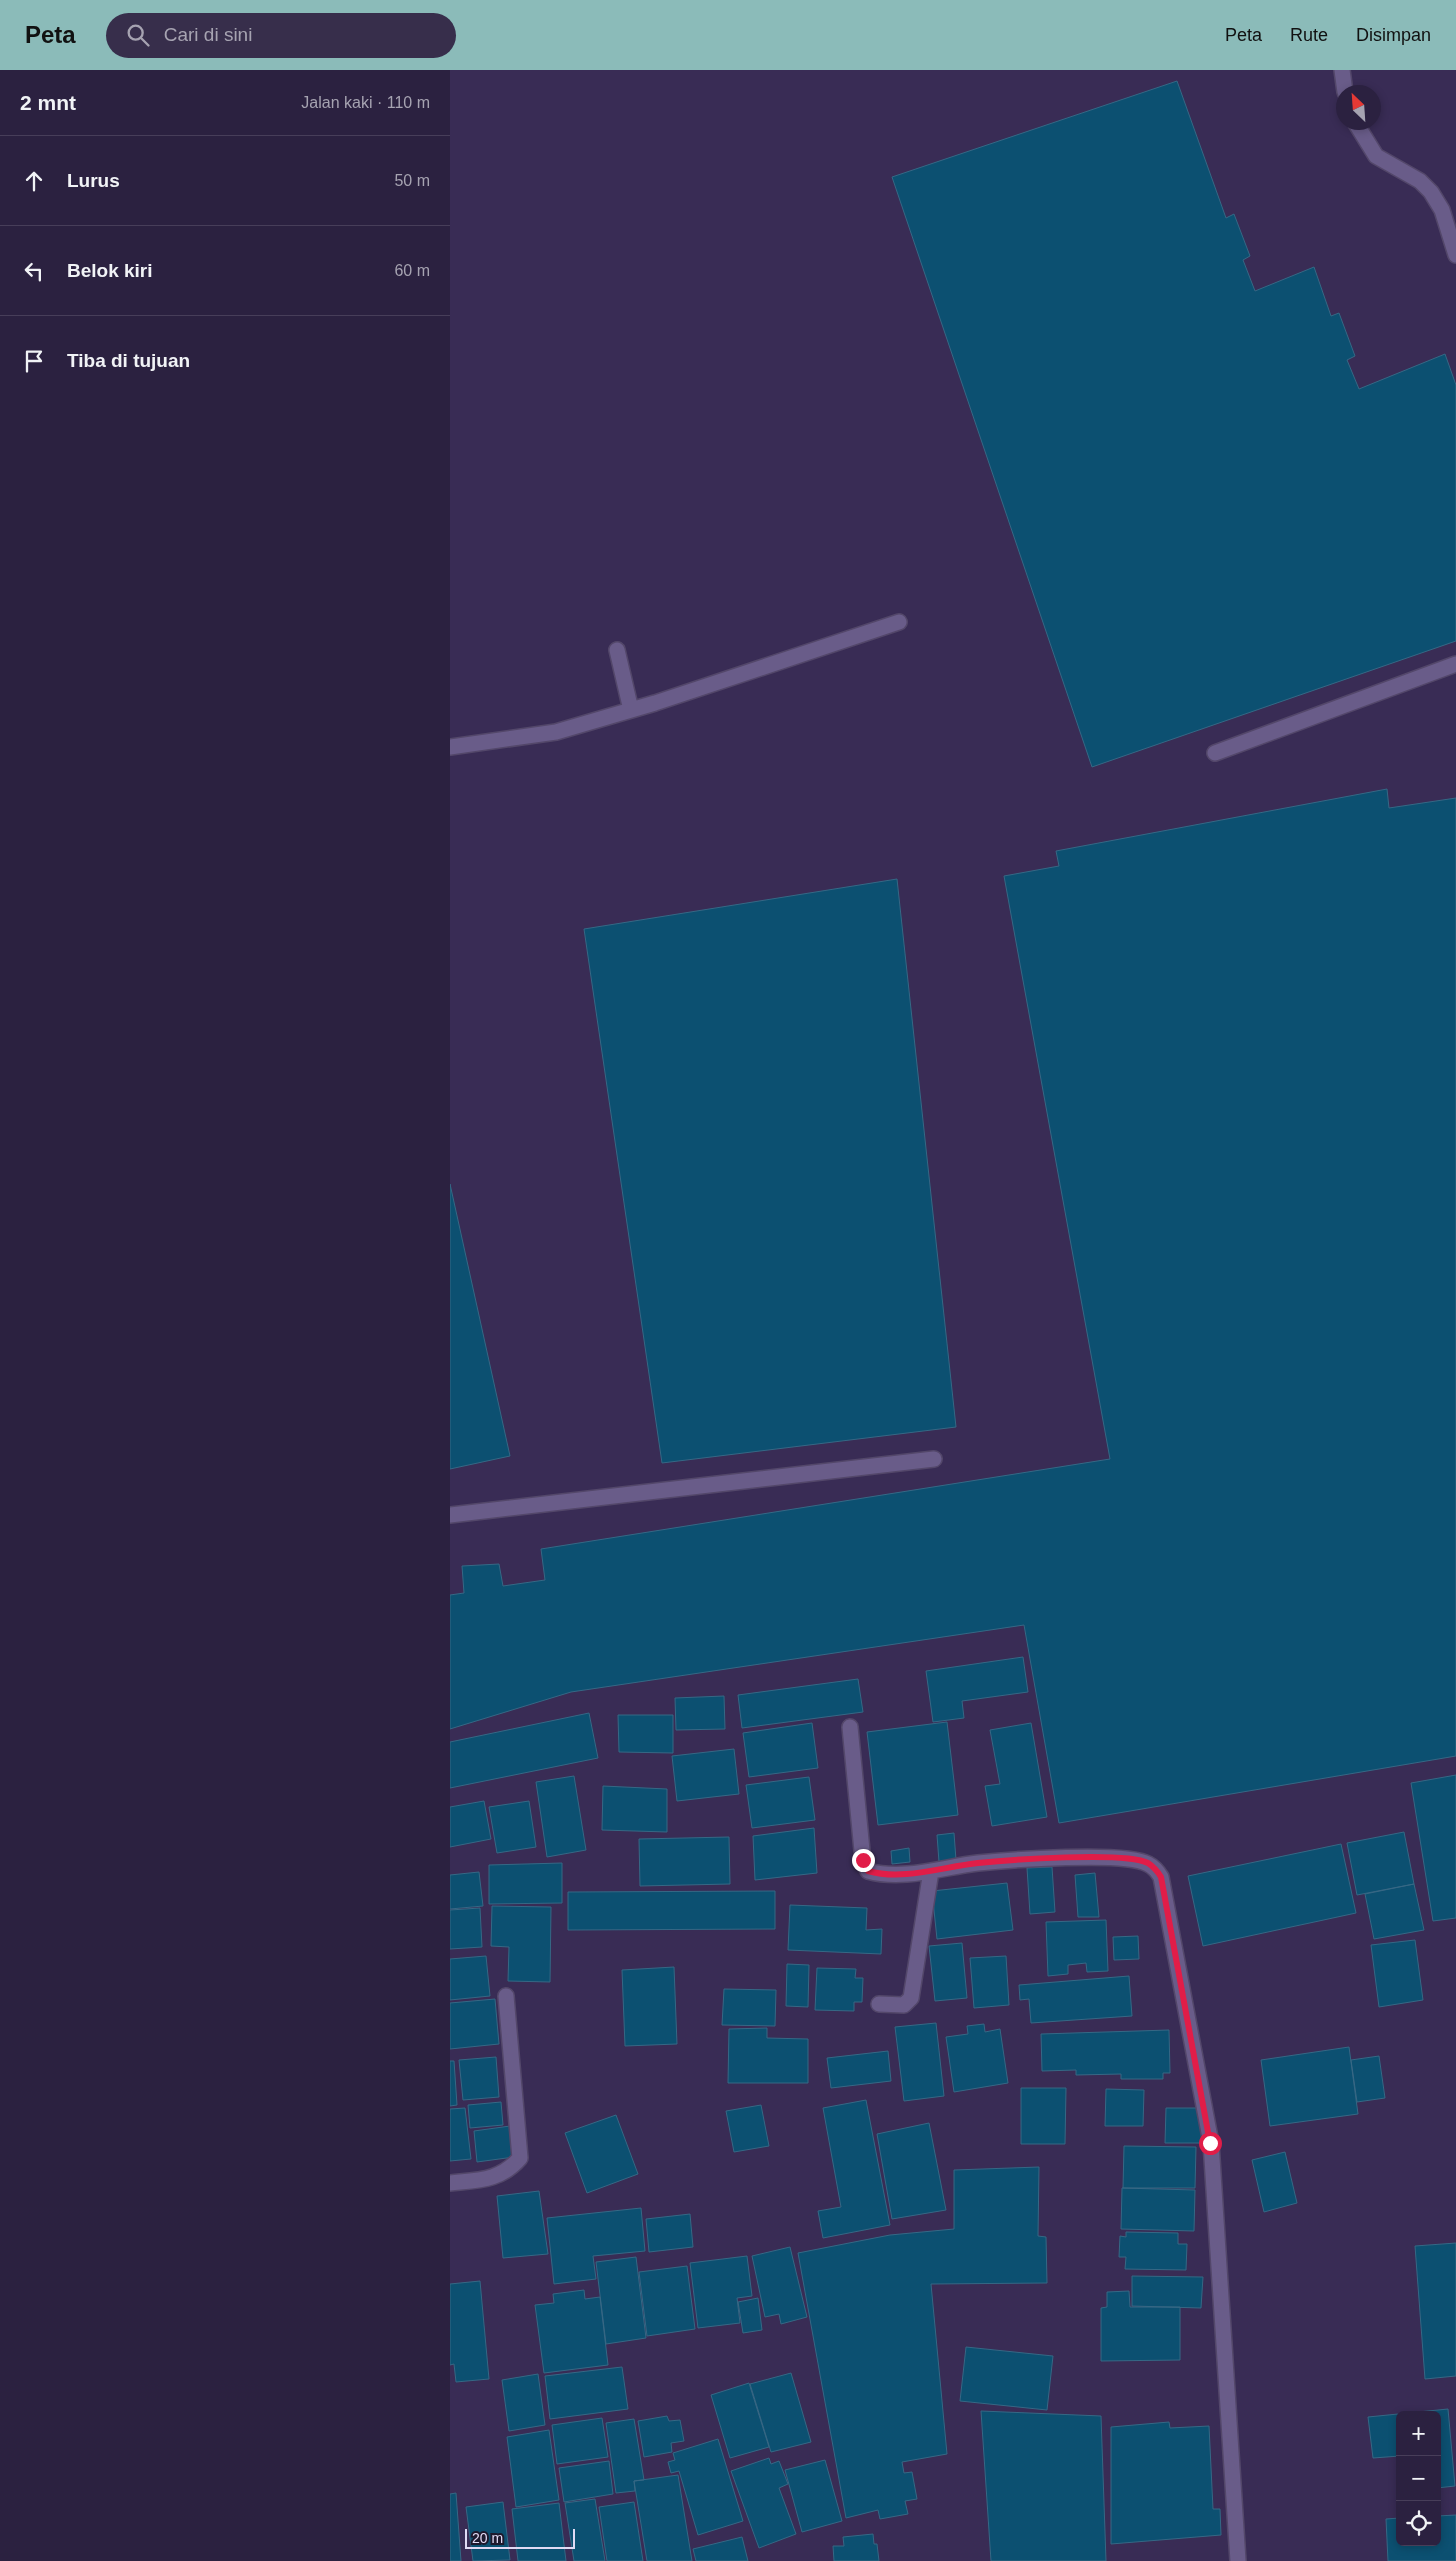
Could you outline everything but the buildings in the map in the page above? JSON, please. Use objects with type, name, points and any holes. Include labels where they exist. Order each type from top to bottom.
[{"type":"street","points":[[1342,70],[1344,85]]},
{"type":"street","points":[[1360,130],[1376,156],[1420,181],[1431,192],[1442,210],[1456,255]]},
{"type":"street","points":[[450,748],[556,732],[631,710],[899,622]]},
{"type":"street","points":[[617,650],[631,710]]},
{"type":"street","points":[[1215,753],[1456,664]]},
{"type":"street","points":[[450,1515],[934,1459]]},
{"type":"street","points":[[850,1727],[865,1867],[868,1871],[882,1874],[931,1871],[977,1863],[1127,1858],[1148,1863],[1161,1877],[1210,2143],[1238,2561]]},
{"type":"street","points":[[879,2004],[904,2005],[910,1998],[931,1871]]},
{"type":"street","points":[[450,2183],[492,2178],[510,2170],[520,2158],[506,1996]]},
{"type":"route","points":[[863,1860],[868,1871],[882,1874],[931,1871],[977,1863],[1053,1858],[1127,1858],[1148,1863],[1156,1869],[1161,1877],[1210,2143]]}]
